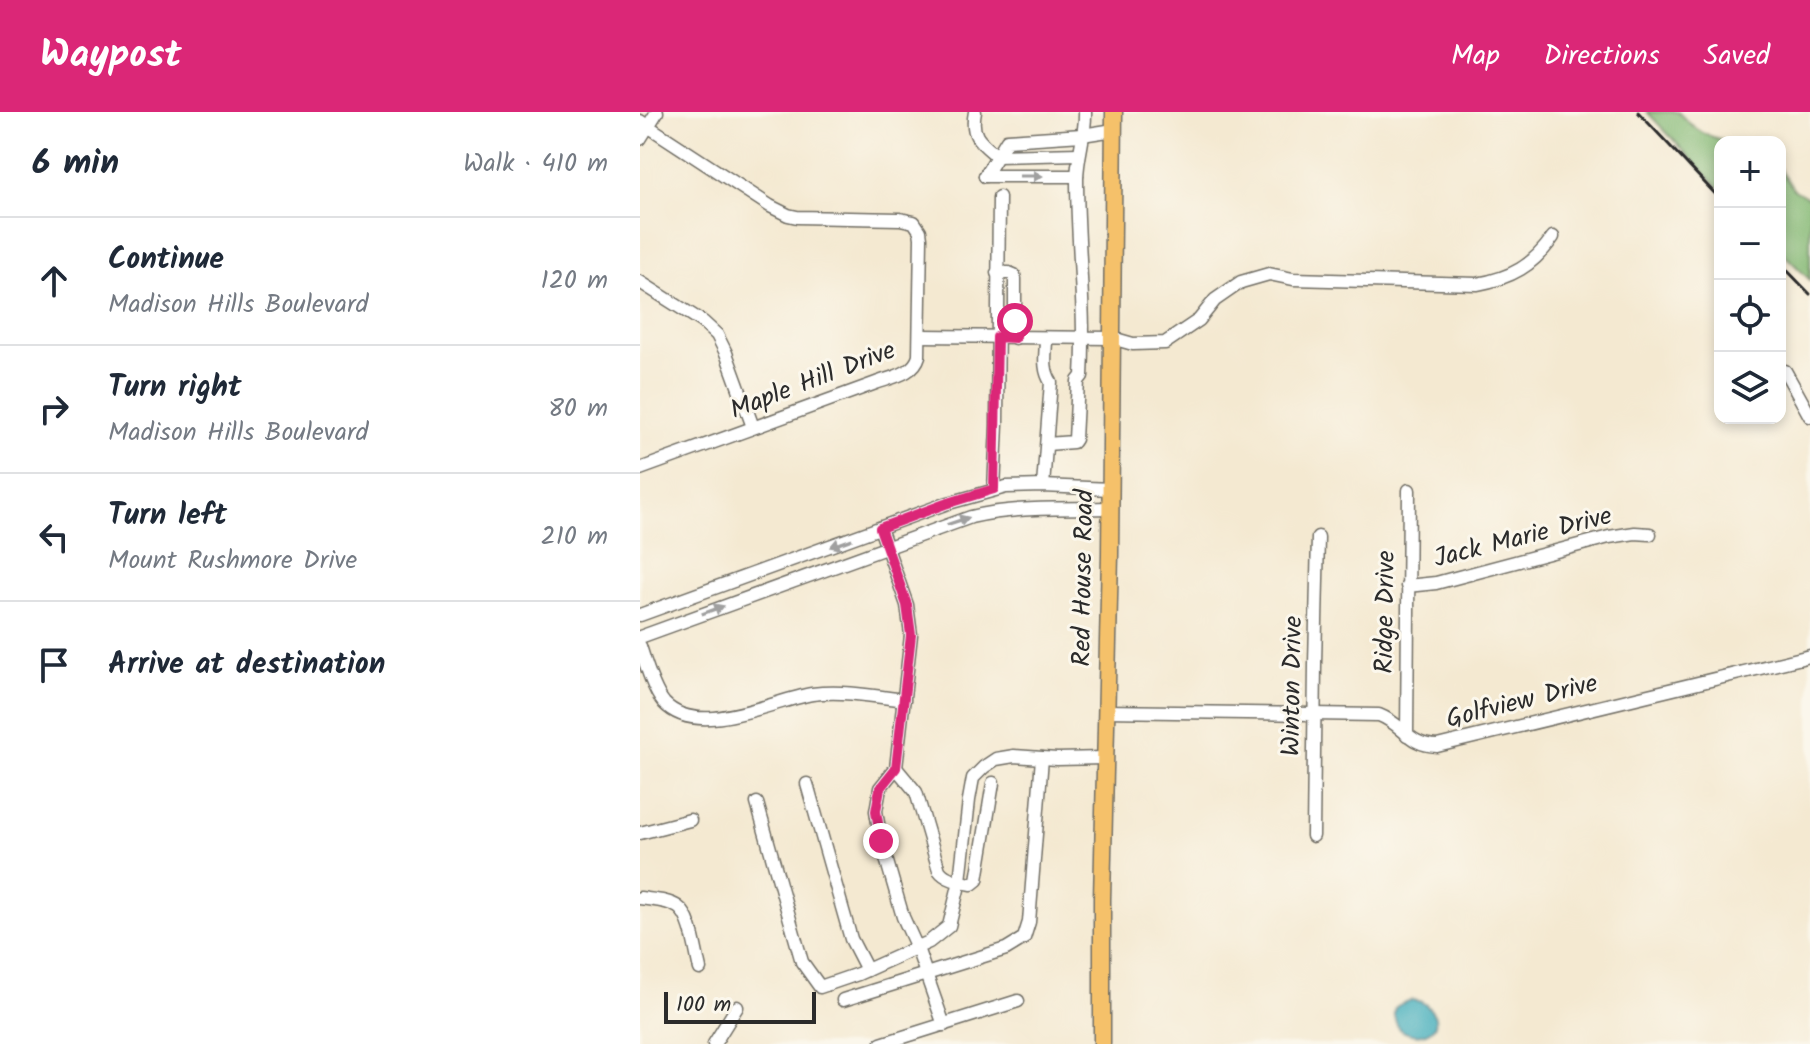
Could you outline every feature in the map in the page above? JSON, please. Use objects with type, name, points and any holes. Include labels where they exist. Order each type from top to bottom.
[{"type":"main road","name":"Red House Road","points":[[1102,1044],[1114,112]]},
{"type":"street","points":[[640,139],[644,123],[657,112]]},
{"type":"street","points":[[975,112],[972,124],[977,139],[997,156],[1079,154]]},
{"type":"street","points":[[1046,339],[1046,375],[1064,382],[1082,376],[1084,338],[1077,176],[1085,112]]},
{"type":"street","name":"Maple Hill Drive","points":[[640,469],[912,369],[919,356],[920,336],[921,247],[918,226],[900,219],[788,215],[644,123]]},
{"type":"street","points":[[1077,176],[985,176],[1007,140],[1114,130]]},
{"type":"street","points":[[994,489],[999,197]]},
{"type":"street","points":[[920,336],[1112,338],[1133,344],[1165,343],[1199,320],[1215,300],[1241,282],[1269,274],[1293,279],[1425,283],[1464,284],[1498,280],[1531,263],[1553,237]]},
{"type":"street","points":[[997,273],[1014,275],[1015,338]]},
{"type":"street","points":[[640,282],[703,322],[717,335],[753,427]]},
{"type":"street","points":[[1786,373],[1810,416]]},
{"type":"street","points":[[1043,486],[1047,444],[1064,382]]},
{"type":"street","points":[[1047,444],[1073,442],[1075,439],[1064,382]]},
{"type":"street","points":[[640,637],[883,537],[945,504],[1006,487],[1110,489]]},
{"type":"street","name":"Ridge Drive","points":[[1407,735],[1409,490]]},
{"type":"street","points":[[640,615],[883,537],[993,512],[1110,508]]},
{"type":"street","name":"Jack Marie Drive","points":[[1407,586],[1436,583],[1609,537],[1650,534]]},
{"type":"street","points":[[883,537],[907,605],[911,646],[896,768],[880,788],[876,811],[881,841],[903,917],[944,1025]]},
{"type":"street","name":"Winton Drive","points":[[1313,836],[1318,537]]},
{"type":"street","points":[[640,646],[665,703],[694,718],[727,715],[823,693],[904,700]]},
{"type":"street","name":"Golfview Drive","points":[[1105,711],[1379,715],[1396,723],[1416,742],[1426,745],[1449,743],[1810,656]]},
{"type":"street","points":[[757,803],[802,962],[820,987],[917,948],[949,926],[960,881],[973,778],[984,767],[1004,757],[1104,758]]},
{"type":"street","points":[[843,1000],[1006,949],[1024,938],[1029,922],[1042,758]]},
{"type":"street","points":[[896,768],[916,792],[939,870],[943,875],[972,884],[977,880],[993,783]]},
{"type":"street","points":[[807,784],[851,939],[867,970]]},
{"type":"street","points":[[968,805],[989,809]]},
{"type":"street","points":[[640,833],[690,820]]},
{"type":"street","points":[[641,894],[682,910],[700,969]]},
{"type":"street","points":[[881,1044],[1018,1001]]},
{"type":"street","points":[[714,1044],[737,1007]]},
{"type":"green space","points":[[1647,112],[1678,112],[1702,133],[1714,137],[1714,183]]},
{"type":"green space","points":[[1786,178],[1793,189],[1810,199],[1810,280],[1786,256]]},
{"type":"water","points":[[1412,1000],[1425,1004],[1435,1017],[1435,1024],[1426,1033],[1410,1034],[1397,1025],[1394,1010]]},
{"type":"railway","points":[[1638,112],[1714,193]]},
{"type":"railway","points":[[1786,269],[1810,294]]},
{"type":"route","points":[[881,841],[876,811],[880,788],[896,768],[911,624],[880,528],[994,489],[997,337],[1015,338],[1015,321]]}]
